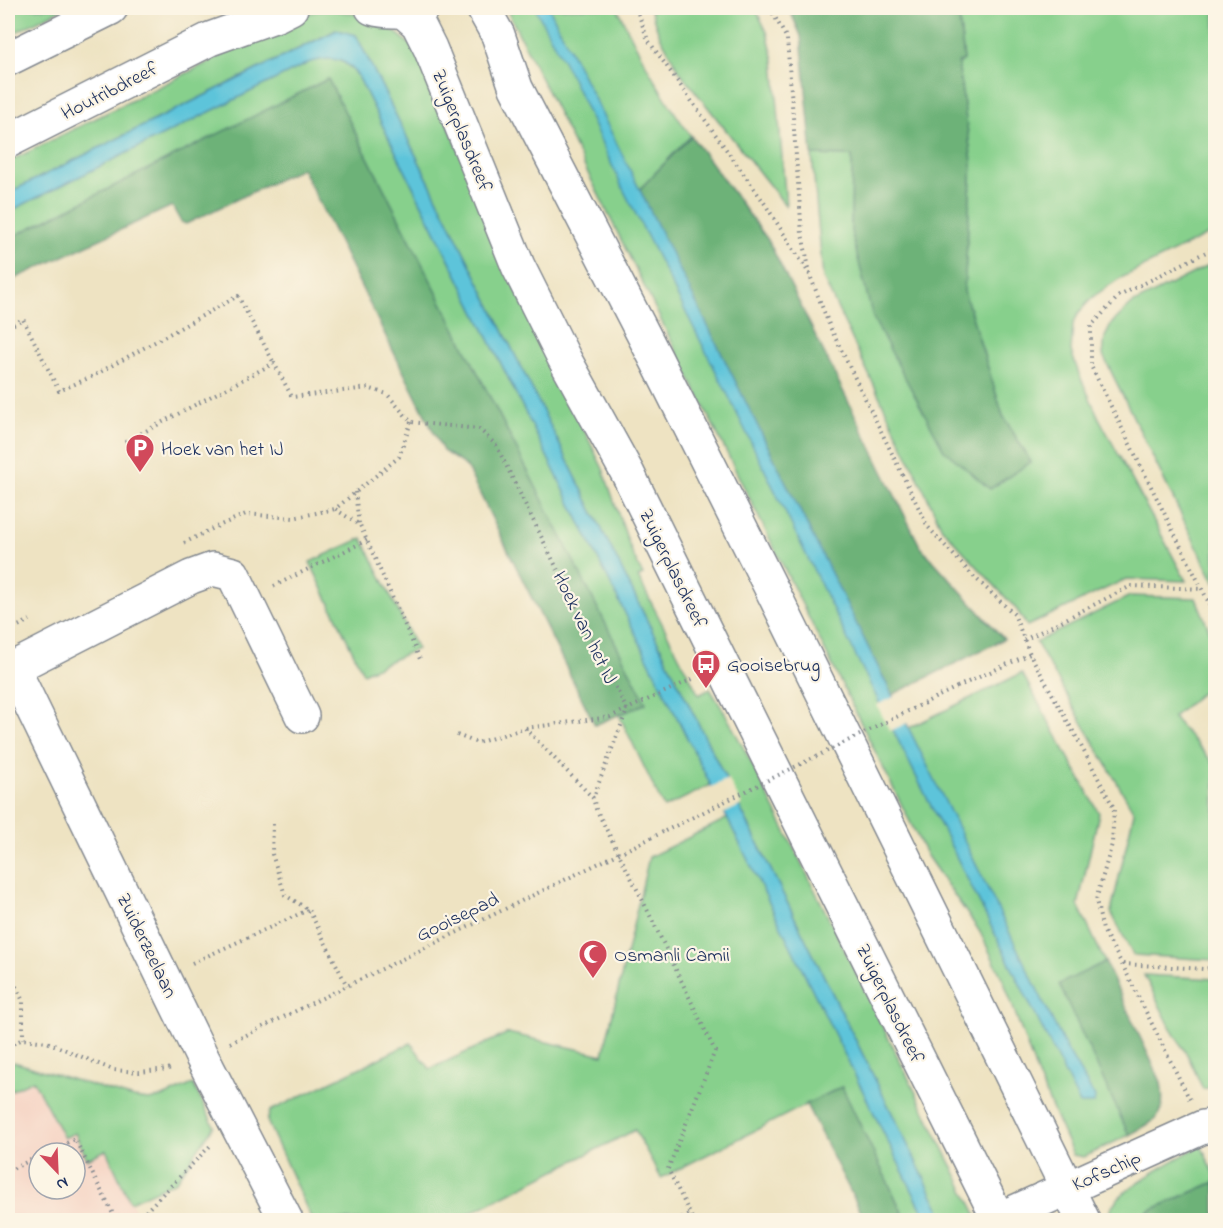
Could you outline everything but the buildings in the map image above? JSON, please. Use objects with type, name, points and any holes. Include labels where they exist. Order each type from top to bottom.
[{"type":"main road","points":[[8,59],[111,8]]},
{"type":"main road","name":"Houtribdreef","points":[[210,39],[249,8]]},
{"type":"main road","name":"Houtribdreef","points":[[8,141],[210,39],[291,8]]},
{"type":"main road","points":[[459,8],[481,45],[516,88]]},
{"type":"main road","points":[[483,8],[498,35],[516,88],[724,494],[1083,1221]]},
{"type":"main road","name":"Zuigerplasdreef","points":[[399,9],[417,24],[430,48],[518,266],[564,358],[628,474],[999,1220]]},
{"type":"main road","points":[[9,665],[191,577],[213,569],[233,574],[302,716]]},
{"type":"main road","name":"Zuiderzeelaan","points":[[9,665],[285,1221]]},
{"type":"main road","name":"Kofschip","points":[[999,1220],[1209,1126]]},
{"type":"path","points":[[636,8],[648,40],[763,201],[811,278]]},
{"type":"path","points":[[770,8],[787,39],[802,234],[811,278],[830,327],[928,527],[972,575],[1014,614],[1030,654],[1114,808],[1112,843],[1096,900],[1103,930],[1209,1126]]},
{"type":"path","points":[[1207,8],[1215,17]]},
{"type":"path","points":[[1215,248],[1119,296],[1091,326],[1091,366],[1215,616]]},
{"type":"path","points":[[8,327],[23,319],[59,391],[93,376],[238,296],[292,397],[368,388],[387,394],[411,422],[399,457],[335,509],[293,518],[246,514],[176,547]]},
{"type":"path","points":[[125,442],[274,363]]},
{"type":"path","name":"Hoek van het IJ","points":[[411,422],[479,429],[496,445],[627,710]]},
{"type":"path","points":[[355,492],[360,525],[420,659]]},
{"type":"path","points":[[335,509],[360,525]]},
{"type":"path","points":[[247,600],[367,540]]},
{"type":"path","points":[[1023,640],[1131,586],[1202,589]]},
{"type":"path","name":"Gooisepad","points":[[262,1028],[957,687],[1030,654]]},
{"type":"path","points":[[458,735],[477,743],[525,728],[610,717],[688,681]]},
{"type":"path","points":[[593,798],[627,710]]},
{"type":"path","points":[[525,728],[593,798],[596,809],[715,1051],[668,1169],[693,1221]]},
{"type":"path","points":[[273,825],[272,854],[285,895],[309,910],[347,986]]},
{"type":"path","points":[[163,976],[309,910]]},
{"type":"path","points":[[1122,964],[1204,969],[1215,967]]},
{"type":"path","points":[[8,970],[23,1001],[23,1039]]},
{"type":"path","points":[[8,1046],[23,1039],[47,1042],[113,1070],[139,1072],[168,1069],[202,1057]]},
{"type":"path","points":[[123,1221],[146,1211],[234,1120]]},
{"type":"path","points":[[8,1171],[27,1162]]},
{"type":"path","points":[[87,1162],[116,1221]]},
{"type":"path","points":[[146,1211],[151,1221]]},
{"type":"path","points":[[676,1221],[690,1214]]},
{"type":"shaded area","points":[[33,1079],[64,1138],[75,1133],[105,1149],[140,1220],[8,1220],[8,1092]]},
{"type":"green space","points":[[8,8],[64,8],[8,36]]},
{"type":"green space","points":[[506,8],[617,8],[651,74],[691,136],[637,192],[909,728],[1022,673],[1099,813],[1078,905],[1105,962],[1060,984],[1129,1135],[1084,1157],[1073,1155],[1039,1079],[1004,982],[980,932],[927,856]]},
{"type":"green space","points":[[650,8],[755,8],[767,32],[774,60],[786,206],[680,72],[659,34]]},
{"type":"green space","points":[[789,8],[958,8],[964,60],[958,63],[972,162],[964,291],[1003,416],[1031,462],[990,489],[944,450],[873,318],[851,231],[852,156],[812,155],[801,36]]},
{"type":"green space","points":[[958,8],[1215,8],[1215,231],[1119,279],[1094,296],[1080,311],[1073,324],[1071,351],[1099,418],[1186,581],[1126,579],[1027,626],[1017,610],[942,528],[823,278],[812,155],[852,156],[851,231],[1031,462],[1003,416],[964,291],[972,162],[958,63],[964,60]]},
{"type":"green space","points":[[333,10],[359,15],[381,23],[401,36],[420,55],[516,290],[603,469],[632,553],[643,575],[638,577],[699,695],[710,689],[751,762],[979,1220],[945,1220],[356,35],[336,30],[8,193],[8,162],[213,60],[289,18],[316,11]]},
{"type":"green space","points":[[323,58],[343,62],[358,76],[711,785],[664,808],[619,715],[645,704],[328,79],[8,239],[8,212],[310,62]]},
{"type":"green space","points":[[328,79],[646,703],[595,725],[466,466],[443,451],[302,168],[186,224],[181,222],[172,206],[14,279],[8,319],[8,239]]},
{"type":"green space","points":[[691,136],[768,240],[920,546],[1004,639],[892,695],[637,192]]},
{"type":"green space","points":[[1215,262],[1215,584],[1103,355],[1105,337],[1112,323],[1132,304]]},
{"type":"green space","points":[[362,538],[417,649],[363,673],[310,562]]},
{"type":"green space","points":[[1130,596],[1196,598],[1215,644],[1215,681],[1173,717],[1215,765],[1215,960],[1133,955],[1111,912],[1134,812],[1036,642]]},
{"type":"green space","points":[[728,818],[927,1220],[906,1220],[841,1087],[661,1178],[635,1130],[466,1215],[468,1220],[312,1220],[267,1121],[270,1111],[411,1043],[430,1069],[508,1033],[603,1055],[649,857]]},
{"type":"green space","points":[[1105,962],[1161,1082],[1163,1094],[1163,1103],[1158,1116],[1129,1135],[1059,984]]},
{"type":"green space","points":[[1144,975],[1215,979],[1215,1086],[1203,1089],[1188,1056],[1174,1034]]},
{"type":"green space","points":[[14,1062],[134,1098],[149,1100],[193,1084],[214,1126],[176,1181],[130,1202],[106,1150],[87,1159],[87,1141],[79,1141],[75,1133],[64,1138],[33,1080],[8,1092],[8,1065]]},
{"type":"green space","points":[[842,1087],[906,1220],[865,1220],[806,1104]]},
{"type":"green space","points":[[1201,1145],[1215,1176],[1215,1182],[1148,1211],[1151,1220],[1110,1220],[1112,1207],[1126,1191]]},
{"type":"green space","points":[[1215,1182],[1215,1220],[1151,1220],[1147,1212]]},
{"type":"water","points":[[535,8],[549,8],[1067,1050],[1095,1097],[1094,1104],[1080,1104],[726,391],[622,187],[570,74]]},
{"type":"water","points":[[337,30],[356,35],[945,1220],[927,1220],[358,76],[351,67],[334,59],[310,62],[8,212],[8,193]]},
{"type":"pier","points":[[896,696],[909,722],[890,731],[877,705]]},
{"type":"pier","points":[[728,779],[742,805],[723,814],[709,788]]},
{"type":"place","name":"Hoek van het IJ","points":[[140,474]]},
{"type":"place","name":"Gooisebrug","points":[[706,690]]},
{"type":"place","name":"Osmanli Camii","points":[[593,980]]}]
